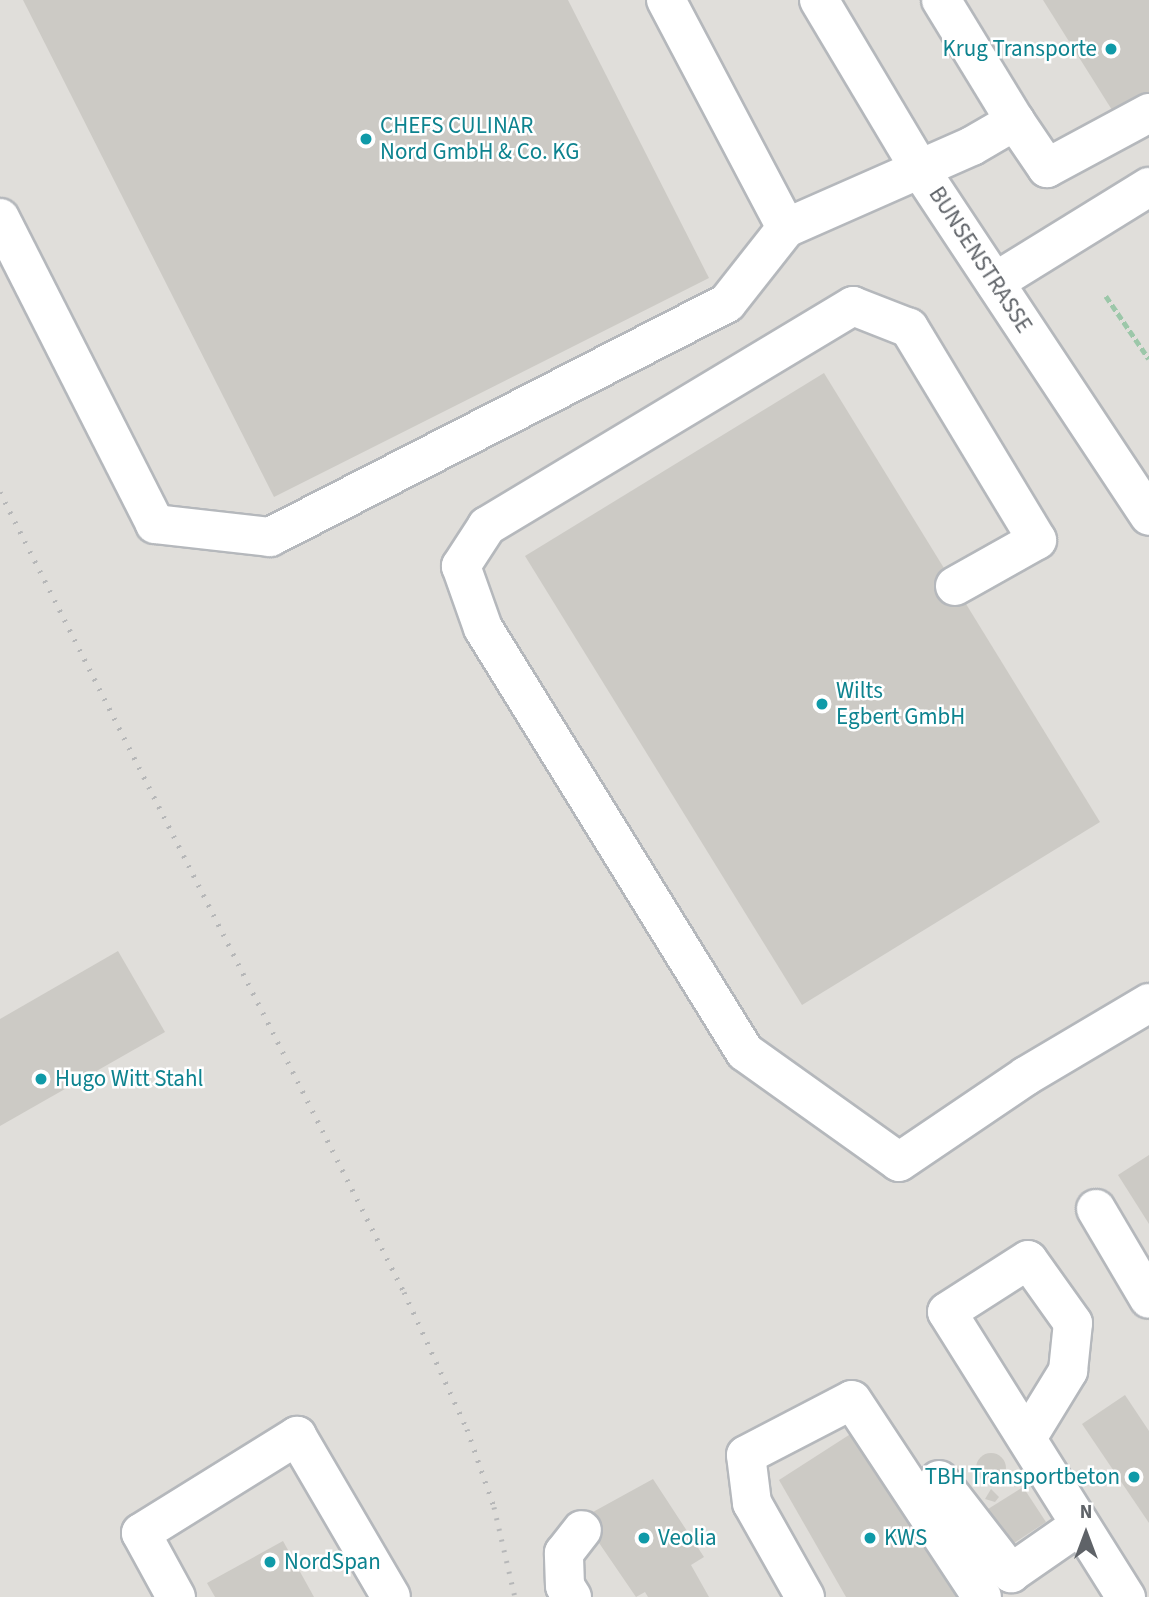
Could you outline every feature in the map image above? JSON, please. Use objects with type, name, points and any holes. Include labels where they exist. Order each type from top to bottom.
[{"type":"street","points":[[666,0],[786,228]]},
{"type":"street","name":"BUNSENSTRASSE","points":[[819,0],[919,168],[1149,516]]},
{"type":"street","points":[[941,0],[1014,121],[1047,168],[1149,113]]},
{"type":"street","points":[[0,218],[155,524],[270,537],[727,303],[786,228],[919,168],[1014,121]]},
{"type":"street","points":[[995,282],[1149,187]]},
{"type":"street","points":[[956,586],[1037,540],[909,328],[853,306],[486,526],[461,566],[483,628],[745,1052],[899,1162],[1026,1076],[1149,1003]]},
{"type":"street","points":[[1096,1209],[1149,1299]]},
{"type":"street","points":[[804,1597],[752,1503],[746,1455],[852,1400],[982,1597]]},
{"type":"street","points":[[176,1597],[141,1534],[297,1436],[391,1597]]},
{"type":"street","points":[[1027,1438],[1126,1597]]},
{"type":"street","points":[[939,1480],[1012,1573],[1080,1525]]},
{"type":"street","points":[[572,1597],[565,1586],[564,1553],[582,1530]]},
{"type":"path","points":[[1106,296],[1149,359]]},
{"type":"shaded area","points":[[0,0],[1149,0],[1149,1597],[0,1597]]},
{"type":"building","name":"CHEFS CULINAR Nord GmbH & Co. KG","points":[[23,0],[568,0],[709,278],[274,497]]},
{"type":"building","name":"Krug Transporte","points":[[1043,0],[1149,0],[1149,98],[1117,118]]},
{"type":"building","name":"Wilts Egbert GmbH","points":[[824,373],[1100,822],[802,1005],[525,556]]},
{"type":"building","name":"Hugo Witt Stahl","points":[[118,951],[165,1032],[0,1126],[0,1019]]},
{"type":"building","points":[[1149,1155],[1149,1224],[1118,1175]]},
{"type":"building","name":"TBH Transportbeton","points":[[1125,1395],[1149,1431],[1149,1523],[1082,1424]]},
{"type":"building","name":"KWS","points":[[863,1426],[961,1597],[846,1597],[779,1480]]},
{"type":"building","points":[[991,1453],[1002,1457],[1006,1468],[1002,1479],[991,1483],[980,1479],[976,1468],[980,1457]]},
{"type":"building","points":[[1014,1473],[1021,1473],[1023,1485],[1011,1484]]},
{"type":"building","name":"Veolia","points":[[653,1479],[704,1557],[691,1565],[709,1597],[648,1597],[645,1592],[636,1597],[582,1518]]},
{"type":"building","points":[[1023,1487],[1046,1522],[1011,1545],[988,1509]]},
{"type":"building","points":[[991,1489],[999,1497],[995,1502],[985,1499]]},
{"type":"building","name":"NordSpan","points":[[283,1541],[314,1597],[215,1597],[207,1583]]},
{"type":"railway","points":[[0,492],[404,1292],[467,1429],[494,1507],[515,1597]]},
{"type":"place","name":"Krug Transporte","points":[[1111,49]]},
{"type":"place","name":"CHEFS CULINAR Nord GmbH & Co. KG","points":[[366,139]]},
{"type":"place","name":"Wilts Egbert GmbH","points":[[822,704]]},
{"type":"place","name":"Hugo Witt Stahl","points":[[41,1079]]},
{"type":"place","name":"TBH Transportbeton","points":[[1134,1477]]},
{"type":"place","name":"Veolia","points":[[644,1538]]},
{"type":"place","name":"KWS","points":[[870,1538]]},
{"type":"place","name":"NordSpan","points":[[270,1562]]}]
